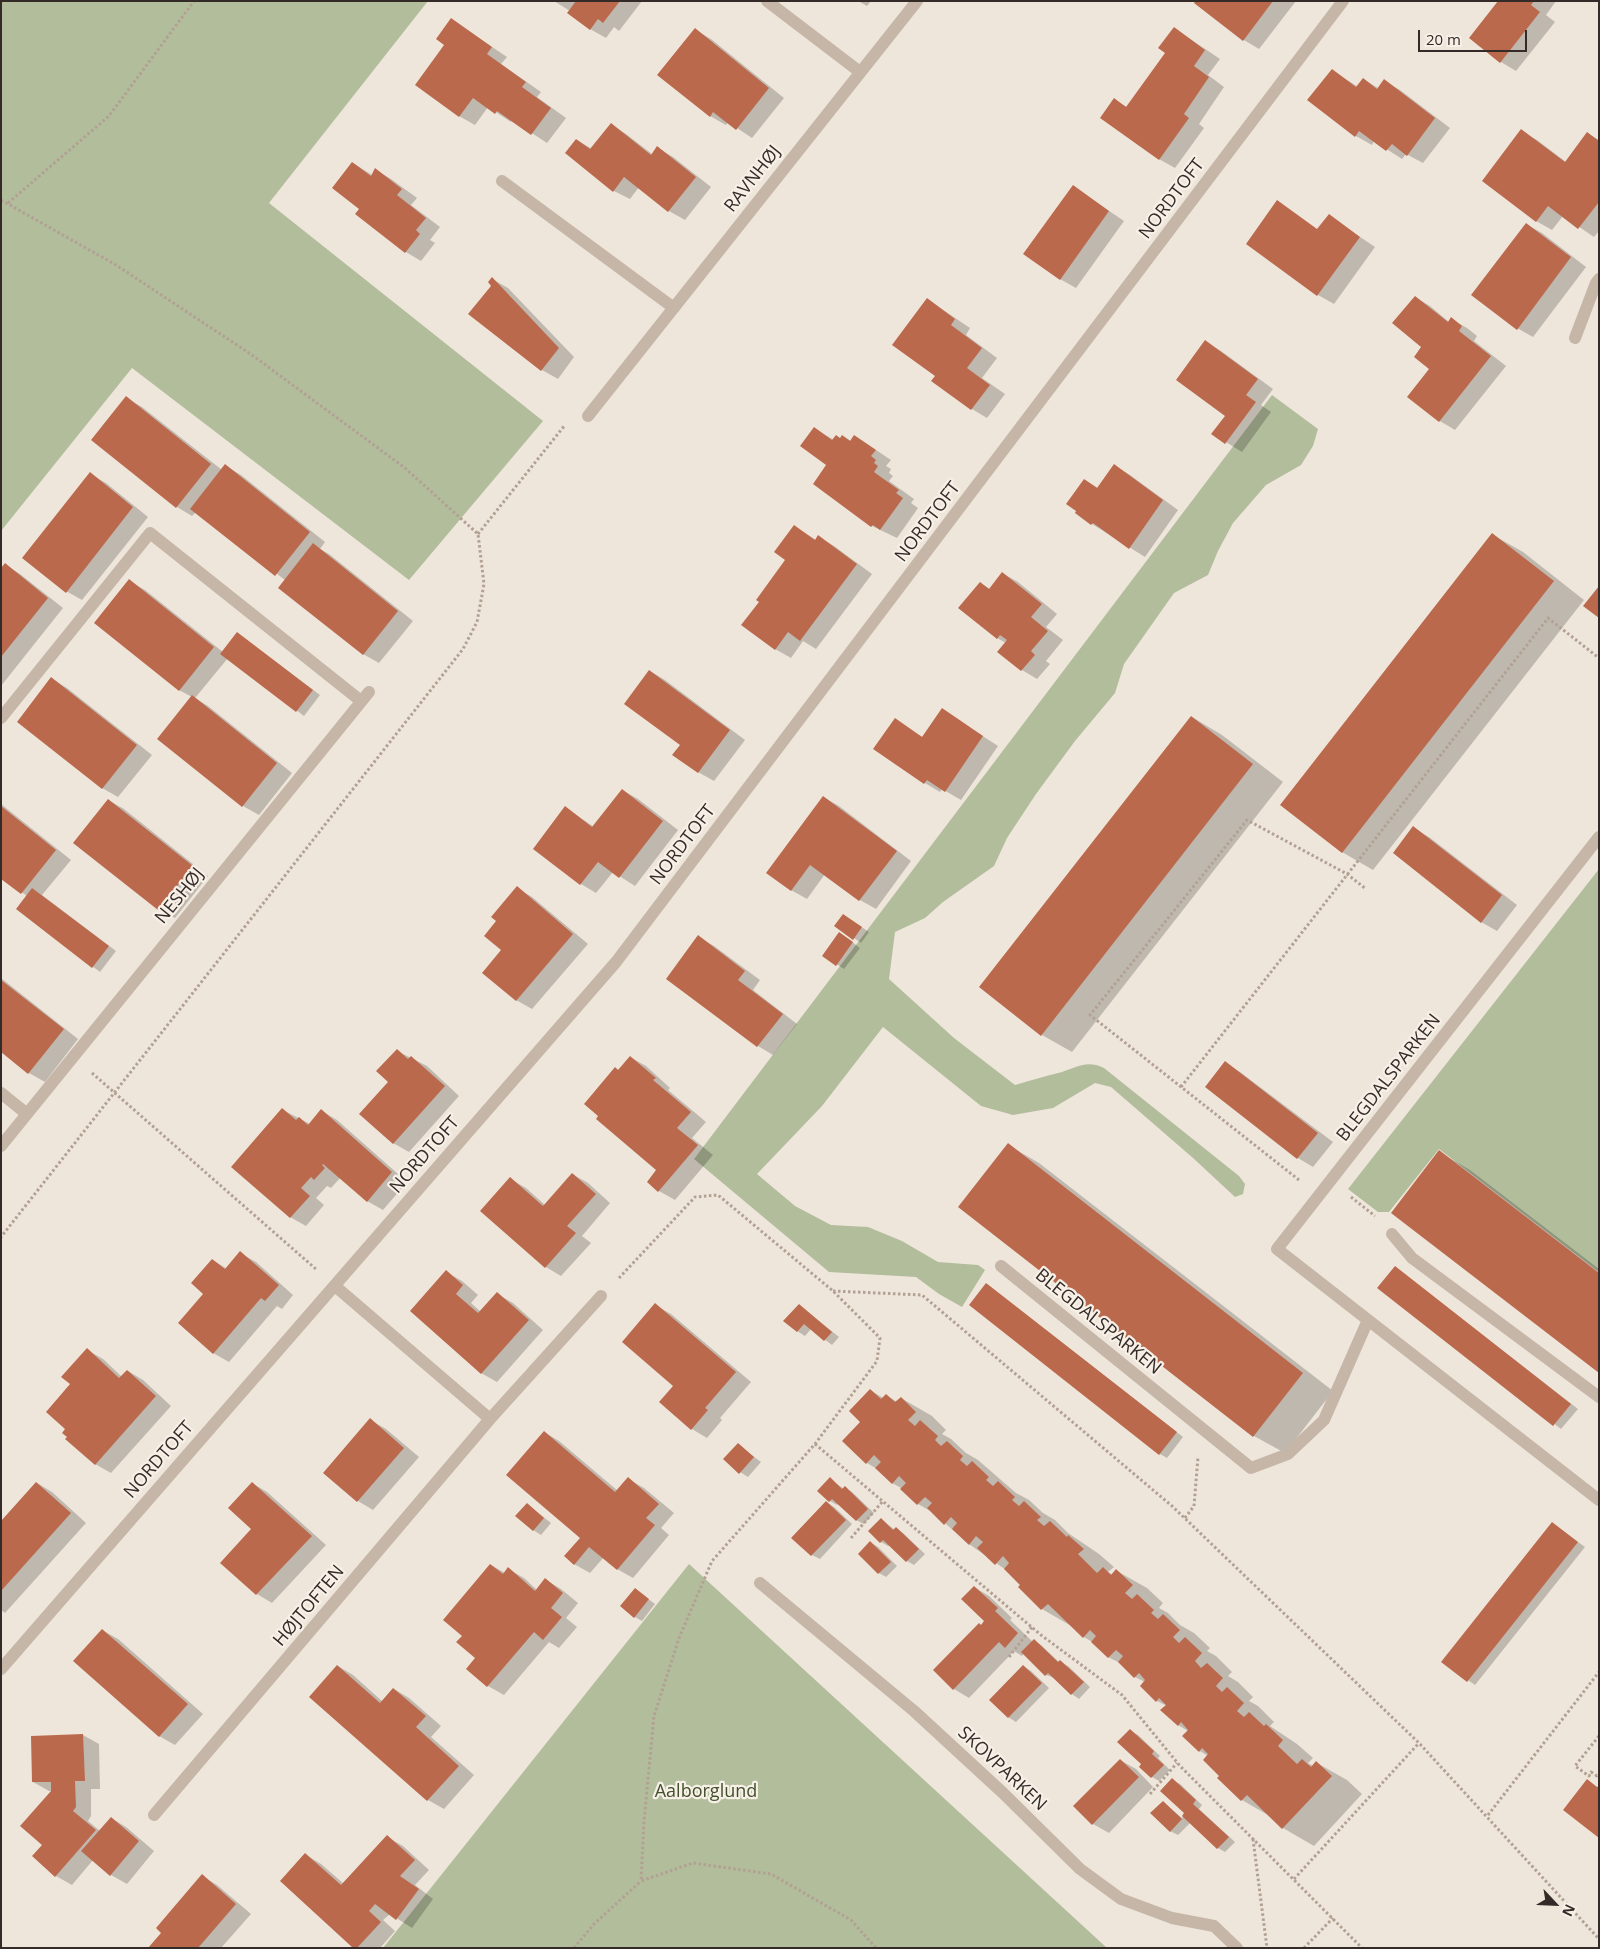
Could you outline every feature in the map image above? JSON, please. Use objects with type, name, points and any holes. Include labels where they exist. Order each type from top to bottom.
[{"type":"street","points":[[767,1],[860,72]]},
{"type":"street","name":"RAVNHØJ","points":[[588,416],[916,1]]},
{"type":"street","name":"NORDTOFT","points":[[1,1668],[616,962],[1343,1]]},
{"type":"street","points":[[502,181],[674,308]]},
{"type":"street","points":[[1575,338],[1599,279]]},
{"type":"street","name":"NESHØJ","points":[[1,718],[150,533],[365,696],[1,1146]]},
{"type":"street","name":"BLEGDALSPARKEN","points":[[1596,1494],[1277,1250],[1599,837]]},
{"type":"street","points":[[1,1093],[27,1114]]},
{"type":"street","points":[[1392,1234],[1412,1258],[1599,1397]]},
{"type":"street","name":"BLEGDALSPARKEN","points":[[1001,1266],[1251,1468],[1288,1454],[1324,1420],[1368,1320]]},
{"type":"street","points":[[335,1286],[490,1420]]},
{"type":"street","name":"HØJTOFTEN","points":[[154,1815],[490,1420],[601,1296]]},
{"type":"street","name":"SKOVPARKEN","points":[[760,1583],[914,1711],[1003,1793],[1080,1870],[1121,1898],[1172,1918],[1214,1926],[1237,1948]]},
{"type":"path","points":[[8,203],[109,116],[194,1]]},
{"type":"path","points":[[478,534],[570,419],[588,416]]},
{"type":"path","points":[[1181,1087],[1548,618],[1599,658]]},
{"type":"path","points":[[1319,1196],[1090,1015],[1247,820],[1347,874],[1366,889]]},
{"type":"path","points":[[1,1237],[114,1092],[335,1286]]},
{"type":"path","points":[[1331,1181],[1391,1230],[1392,1234]]},
{"type":"path","points":[[601,1296],[695,1197],[718,1195],[832,1291],[880,1338],[877,1361],[814,1444],[712,1561],[679,1638],[654,1716],[644,1821],[641,1881]]},
{"type":"path","points":[[832,1291],[922,1295],[1185,1518],[1419,1742],[1599,1939]]},
{"type":"path","points":[[1185,1518],[1194,1506],[1199,1452],[1211,1436]]},
{"type":"path","points":[[814,1444],[1032,1627],[1122,1695],[1177,1763],[1362,1948]]},
{"type":"path","points":[[851,1538],[883,1501]]},
{"type":"path","points":[[1009,1657],[1032,1627]]},
{"type":"path","points":[[1488,1816],[1599,1672]]},
{"type":"path","points":[[1599,1736],[1575,1766],[1589,1776],[1591,1772],[1597,1776],[1599,1774]]},
{"type":"path","points":[[1294,1879],[1419,1742]]},
{"type":"path","points":[[1150,1794],[1177,1763]]},
{"type":"path","points":[[1253,1838],[1267,1948]]},
{"type":"path","points":[[574,1948],[594,1924],[641,1881],[693,1863],[771,1874],[851,1920],[876,1948]]},
{"type":"path","points":[[1304,1948],[1333,1918]]},
{"type":"green space","points":[[1,1],[428,1],[269,203],[543,421],[409,580],[132,368],[1,531]]},
{"type":"green space","points":[[1272,395],[1318,429],[1313,446],[1301,465],[1266,485],[1233,523],[1208,575],[1174,593],[1124,664],[1115,693],[1075,741],[1036,794],[1007,838],[994,866],[943,902],[925,918],[895,932],[889,979],[954,1038],[1015,1085],[1087,1064],[1104,1068],[1239,1176],[1245,1184],[1243,1194],[1235,1197],[1111,1087],[1095,1083],[1053,1108],[1013,1115],[981,1106],[883,1027],[822,1106],[757,1174],[795,1206],[831,1225],[868,1227],[902,1241],[938,1262],[978,1265],[985,1270],[962,1307],[939,1294],[916,1277],[829,1272],[694,1159]]},
{"type":"green space","points":[[1599,869],[1599,1272],[1439,1149],[1389,1212],[1378,1212],[1348,1189]]},
{"type":"green space","name":"Aalborglund","points":[[689,1564],[1107,1948],[383,1948]]},
{"type":"building","points":[[576,1],[620,1],[603,23],[598,19],[590,30],[567,13]]},
{"type":"building","points":[[1195,1],[1273,1],[1243,41],[1194,3]]},
{"type":"building","points":[[1498,1],[1534,1],[1531,5],[1540,12],[1500,63],[1469,38]]},
{"type":"building","points":[[451,18],[492,47],[487,54],[526,82],[522,87],[551,108],[531,135],[497,111],[495,114],[473,98],[459,117],[415,85],[444,45],[436,39]]},
{"type":"building","points":[[1174,27],[1205,50],[1194,66],[1209,77],[1184,114],[1189,118],[1159,160],[1100,118],[1114,98],[1126,107],[1165,53],[1158,48]]},
{"type":"building","points":[[695,28],[769,88],[736,130],[713,112],[710,117],[657,75]]},
{"type":"building","points":[[1332,69],[1356,87],[1363,78],[1377,89],[1384,79],[1435,118],[1407,156],[1392,144],[1386,151],[1359,131],[1355,137],[1307,100]]},
{"type":"building","points":[[611,123],[651,155],[657,146],[696,177],[668,212],[624,177],[613,192],[565,153],[576,139],[590,149]]},
{"type":"building","points":[[1521,129],[1565,162],[1587,132],[1599,141],[1599,202],[1578,229],[1548,206],[1536,222],[1482,181]]},
{"type":"building","points":[[352,162],[371,176],[375,168],[402,189],[397,195],[426,218],[416,230],[420,234],[405,253],[355,214],[359,209],[332,188]]},
{"type":"building","points":[[1073,185],[1109,211],[1060,280],[1023,254]]},
{"type":"building","points":[[1277,200],[1317,229],[1329,214],[1360,237],[1317,296],[1246,244]]},
{"type":"building","points":[[1526,223],[1571,257],[1517,330],[1471,295]]},
{"type":"building","points":[[492,277],[559,348],[541,371],[468,314],[491,286],[488,282]]},
{"type":"building","points":[[1415,296],[1448,322],[1451,317],[1462,326],[1459,331],[1491,356],[1439,422],[1407,397],[1429,369],[1414,357],[1421,347],[1392,323]]},
{"type":"building","points":[[927,298],[955,319],[951,325],[982,348],[967,368],[990,385],[971,410],[931,381],[935,376],[892,345]]},
{"type":"building","points":[[1205,340],[1258,379],[1246,395],[1256,402],[1225,444],[1211,434],[1225,416],[1176,380]]},
{"type":"building","points":[[126,396],[211,464],[176,508],[91,440]]},
{"type":"building","points":[[814,427],[832,440],[836,435],[840,438],[842,435],[850,441],[854,435],[876,450],[871,456],[876,460],[874,463],[878,466],[874,472],[899,490],[896,493],[903,498],[880,530],[873,525],[871,527],[813,484],[826,465],[800,446]]},
{"type":"building","points":[[225,464],[310,532],[275,576],[190,509]]},
{"type":"building","points":[[1114,464],[1163,500],[1129,549],[1093,523],[1091,525],[1066,504],[1084,479],[1097,488]]},
{"type":"building","points":[[90,472],[133,507],[66,593],[22,558]]},
{"type":"building","points":[[794,525],[815,540],[818,535],[857,564],[800,641],[788,632],[775,650],[741,625],[759,602],[756,600],[785,560],[774,552]]},
{"type":"building","points":[[1492,533],[1554,581],[1342,853],[1280,805]]},
{"type":"building","points":[[313,543],[398,611],[363,655],[278,588]]},
{"type":"building","points":[[5,563],[48,598],[1,657],[1,568]]},
{"type":"building","points":[[1002,572],[1042,604],[1031,617],[1048,631],[1031,651],[1035,655],[1021,671],[997,652],[1007,640],[1000,635],[997,639],[958,608],[980,582],[989,589]]},
{"type":"building","points":[[129,579],[214,647],[179,691],[94,623]]},
{"type":"building","points":[[1599,586],[1599,618],[1583,606]]},
{"type":"building","points":[[237,632],[313,690],[296,712],[220,654]]},
{"type":"building","points":[[649,670],[730,730],[698,773],[672,755],[680,745],[624,704]]},
{"type":"building","points":[[51,677],[137,745],[102,789],[17,722]]},
{"type":"building","points":[[192,695],[277,763],[242,807],[157,739]]},
{"type":"building","points":[[942,708],[983,736],[945,792],[927,780],[924,784],[873,749],[895,718],[922,737]]},
{"type":"building","points":[[1191,716],[1253,764],[1041,1036],[979,987]]},
{"type":"building","points":[[622,789],[663,821],[619,878],[598,862],[580,885],[533,849],[565,806],[592,827]]},
{"type":"building","points":[[823,796],[897,851],[859,901],[810,865],[791,891],[766,873]]},
{"type":"building","points":[[108,799],[193,866],[158,910],[73,843]]},
{"type":"building","points":[[1,806],[56,850],[21,894],[1,879]]},
{"type":"building","points":[[1413,826],[1502,895],[1481,923],[1393,853]]},
{"type":"building","points":[[517,886],[573,934],[516,1001],[482,973],[501,950],[484,936],[496,921],[491,917]]},
{"type":"building","points":[[32,888],[109,946],[92,968],[16,909]]},
{"type":"building","points":[[843,914],[862,927],[853,940],[834,926]]},
{"type":"building","points":[[839,932],[853,942],[836,966],[822,956]]},
{"type":"building","points":[[698,935],[745,971],[738,980],[783,1014],[757,1047],[666,979]]},
{"type":"building","points":[[1,980],[64,1029],[28,1074],[1,1052]]},
{"type":"building","points":[[397,1049],[408,1059],[411,1056],[445,1086],[393,1144],[359,1114],[388,1082],[376,1071]]},
{"type":"building","points":[[630,1056],[656,1078],[653,1080],[691,1112],[677,1128],[698,1145],[658,1192],[647,1182],[656,1170],[596,1119],[598,1116],[584,1104],[615,1067],[618,1070]]},
{"type":"building","points":[[1225,1061],[1318,1133],[1297,1159],[1205,1087]]},
{"type":"building","points":[[282,1108],[296,1120],[299,1117],[308,1125],[321,1109],[392,1172],[367,1202],[323,1164],[325,1168],[314,1180],[311,1177],[301,1188],[310,1196],[290,1218],[231,1167]]},
{"type":"building","points":[[1008,1143],[1303,1373],[1253,1437],[958,1207]]},
{"type":"building","points":[[1439,1150],[1599,1273],[1599,1373],[1391,1213]]},
{"type":"building","points":[[572,1173],[596,1194],[567,1226],[576,1233],[545,1268],[480,1211],[510,1177],[543,1206]]},
{"type":"building","points":[[240,1251],[279,1285],[265,1301],[261,1298],[213,1354],[178,1323],[203,1294],[191,1283],[212,1259],[225,1269]]},
{"type":"building","points":[[1395,1266],[1571,1404],[1553,1426],[1377,1288]]},
{"type":"building","points":[[446,1270],[463,1285],[456,1294],[478,1313],[497,1292],[529,1320],[481,1374],[410,1311]]},
{"type":"building","points":[[986,1283],[1177,1432],[1159,1455],[969,1305]]},
{"type":"building","points":[[655,1303],[736,1372],[705,1408],[708,1410],[691,1430],[659,1402],[673,1386],[622,1342]]},
{"type":"building","points":[[799,1304],[832,1332],[824,1341],[804,1324],[797,1332],[783,1321]]},
{"type":"building","points":[[87,1348],[119,1378],[127,1370],[156,1396],[95,1465],[65,1439],[67,1437],[62,1433],[65,1429],[46,1412],[70,1384],[61,1377]]},
{"type":"building","points":[[870,1389],[881,1399],[886,1394],[895,1402],[901,1397],[916,1412],[908,1420],[915,1426],[920,1420],[938,1436],[935,1440],[941,1446],[947,1441],[963,1456],[960,1460],[967,1466],[972,1461],[989,1477],[986,1480],[993,1486],[998,1481],[1015,1497],[1012,1500],[1019,1506],[1024,1501],[1041,1517],[1037,1520],[1044,1526],[1050,1521],[1067,1537],[1068,1535],[1084,1549],[1078,1554],[1097,1573],[1103,1567],[1111,1575],[1116,1569],[1133,1585],[1125,1593],[1132,1599],[1137,1594],[1154,1610],[1151,1613],[1158,1619],[1163,1614],[1180,1630],[1173,1637],[1179,1643],[1185,1637],[1202,1653],[1195,1661],[1201,1668],[1207,1663],[1223,1678],[1216,1686],[1222,1692],[1227,1687],[1244,1703],[1237,1711],[1244,1717],[1249,1712],[1264,1726],[1266,1724],[1283,1740],[1278,1746],[1297,1764],[1302,1759],[1311,1767],[1316,1761],[1332,1776],[1282,1829],[1247,1795],[1241,1801],[1217,1778],[1219,1776],[1203,1760],[1208,1754],[1202,1748],[1199,1752],[1182,1736],[1188,1730],[1181,1722],[1178,1726],[1160,1710],[1166,1705],[1159,1698],[1156,1702],[1140,1686],[1145,1680],[1139,1673],[1134,1678],[1118,1662],[1123,1656],[1116,1650],[1108,1658],[1091,1642],[1096,1636],[1090,1630],[1083,1638],[1048,1604],[1041,1610],[1018,1587],[1020,1585],[1004,1569],[1009,1563],[1003,1556],[995,1565],[977,1548],[983,1542],[976,1536],[969,1545],[952,1529],[957,1523],[951,1517],[944,1525],[927,1508],[932,1503],[925,1497],[917,1505],[900,1489],[906,1483],[899,1476],[892,1484],[875,1468],[881,1462],[874,1455],[866,1464],[842,1441],[860,1422],[849,1411]]},
{"type":"building","points":[[370,1418],[404,1448],[357,1502],[323,1473]]},
{"type":"building","points":[[544,1431],[615,1492],[628,1477],[659,1504],[646,1518],[655,1525],[617,1570],[589,1547],[574,1565],[564,1556],[580,1538],[506,1475]]},
{"type":"building","points":[[738,1443],[754,1457],[739,1474],[723,1459]]},
{"type":"building","points":[[830,1477],[842,1489],[845,1486],[868,1509],[856,1521],[832,1499],[829,1502],[817,1491]]},
{"type":"building","points":[[36,1482],[71,1513],[1,1591],[1,1521]]},
{"type":"building","points":[[252,1482],[312,1536],[256,1595],[220,1563],[251,1529],[228,1508]]},
{"type":"building","points":[[826,1501],[846,1520],[811,1556],[791,1538]]},
{"type":"building","points":[[527,1503],[544,1518],[533,1531],[515,1516]]},
{"type":"building","points":[[881,1518],[893,1530],[896,1527],[919,1549],[906,1562],[883,1540],[880,1543],[868,1531]]},
{"type":"building","points":[[1552,1522],[1578,1542],[1467,1682],[1441,1662]]},
{"type":"building","points":[[870,1541],[891,1562],[878,1574],[858,1554]]},
{"type":"building","points":[[490,1564],[503,1574],[508,1567],[535,1591],[545,1578],[563,1593],[551,1608],[562,1617],[543,1640],[534,1632],[487,1687],[466,1669],[475,1658],[456,1642],[462,1636],[443,1620]]},
{"type":"building","points":[[974,1586],[998,1608],[995,1611],[1018,1633],[1005,1648],[999,1642],[953,1690],[933,1670],[979,1623],[981,1625],[984,1621],[961,1599]]},
{"type":"building","points":[[635,1588],[649,1599],[634,1618],[620,1606]]},
{"type":"building","points":[[102,1629],[188,1704],[159,1737],[73,1661]]},
{"type":"building","points":[[1034,1639],[1058,1662],[1060,1660],[1084,1682],[1071,1695],[1048,1673],[1045,1676],[1021,1652]]},
{"type":"building","points":[[337,1665],[380,1703],[393,1688],[426,1716],[416,1727],[459,1766],[427,1801],[309,1697]]},
{"type":"building","points":[[1023,1665],[1042,1683],[1008,1718],[989,1700]]},
{"type":"building","points":[[1130,1729],[1154,1751],[1152,1754],[1164,1765],[1151,1778],[1139,1767],[1141,1764],[1117,1742]]},
{"type":"building","points":[[83,1734],[85,1781],[75,1781],[76,1807],[73,1811],[96,1830],[55,1877],[32,1856],[42,1845],[20,1826],[51,1791],[51,1782],[32,1782],[31,1736]]},
{"type":"building","points":[[1120,1759],[1139,1777],[1092,1825],[1073,1806]]},
{"type":"building","points":[[1172,1778],[1196,1800],[1193,1804],[1229,1837],[1217,1849],[1182,1816],[1184,1813],[1160,1791]]},
{"type":"building","points":[[1587,1779],[1597,1787],[1599,1786],[1599,1838],[1563,1810]]},
{"type":"building","points":[[1163,1801],[1182,1819],[1170,1832],[1150,1813]]},
{"type":"building","points":[[111,1817],[139,1841],[110,1876],[81,1851]]},
{"type":"building","points":[[387,1835],[415,1860],[400,1876],[419,1889],[396,1920],[375,1904],[369,1911],[381,1922],[357,1948],[353,1948],[280,1881],[305,1853],[341,1885]]},
{"type":"building","points":[[202,1874],[236,1904],[198,1948],[148,1948],[161,1933],[156,1928]]}]
